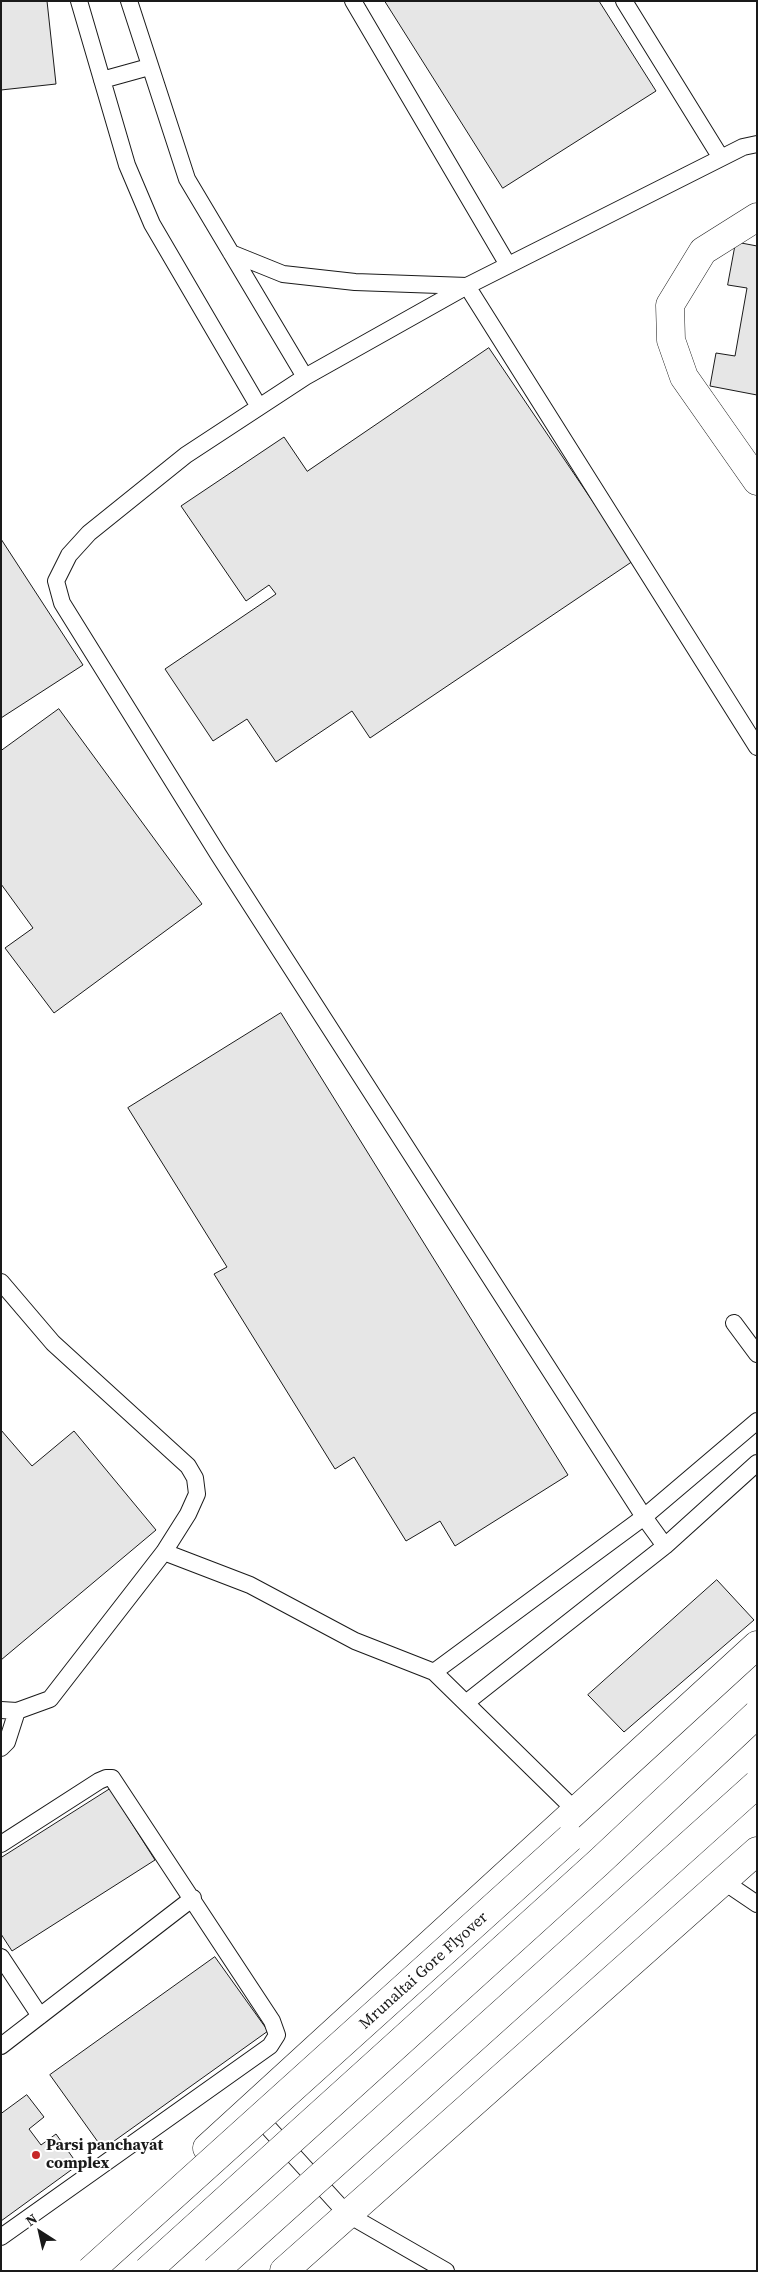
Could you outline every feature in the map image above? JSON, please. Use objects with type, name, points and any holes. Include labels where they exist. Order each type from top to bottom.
[{"type":"main road","points":[[757,217],[703,251],[670,305],[671,340],[684,377],[757,481]]},
{"type":"main road","points":[[73,2271],[757,1645]]},
{"type":"main road","name":"Mrunaltai Gore Flyover","points":[[90,2271],[757,1669]]},
{"type":"main road","points":[[147,2271],[590,1869],[757,1714]]},
{"type":"main road","points":[[215,2271],[757,1784]]},
{"type":"main road","points":[[284,2271],[757,1851]]},
{"type":"lane","points":[[79,1],[127,165],[152,224],[259,408]]},
{"type":"lane","points":[[129,1],[187,180],[305,378]]},
{"type":"lane","points":[[353,1],[508,265]]},
{"type":"lane","points":[[624,1],[721,158]]},
{"type":"lane","points":[[102,80],[149,67]]},
{"type":"lane","points":[[665,1546],[644,1517],[218,854],[62,603],[56,582],[69,555],[89,533],[186,455],[305,378],[466,286],[721,158],[750,146],[757,132]]},
{"type":"lane","points":[[231,253],[283,274],[355,282],[466,286]]},
{"type":"lane","points":[[466,286],[757,747]]},
{"type":"lane","points":[[1,1282],[53,1343],[188,1466],[195,1478],[197,1494],[188,1514],[164,1552],[50,1699],[9,1711],[7,1742],[1,1748]]},
{"type":"lane","points":[[734,1323],[757,1354]]},
{"type":"lane","points":[[434,1672],[644,1517],[757,1421]]},
{"type":"lane","points":[[467,1702],[665,1546],[757,1463]]},
{"type":"lane","points":[[164,1552],[250,1585],[355,1641],[434,1672],[467,1702],[575,1810]]},
{"type":"lane","points":[[1,1844],[99,1781],[112,1778],[193,1898],[272,2021],[277,2035],[270,2046],[1,2237]]},
{"type":"lane","points":[[723,1881],[757,1904]]},
{"type":"lane","points":[[1,2046],[193,1898]]},
{"type":"lane","points":[[1,1957],[40,2016]]},
{"type":"lane","points":[[250,2107],[347,2214],[446,2271]]},
{"type":"building","points":[[1,1],[47,1],[56,84],[1,90]]},
{"type":"building","points":[[385,1],[599,1],[656,91],[503,188]]},
{"type":"building","points":[[736,242],[757,246],[757,395],[710,386],[716,353],[735,356],[747,288],[728,285]]},
{"type":"building","points":[[489,348],[633,561],[370,738],[352,711],[276,762],[247,719],[213,741],[165,669],[276,594],[269,585],[246,601],[181,506],[284,437],[307,471]]},
{"type":"building","points":[[1,539],[83,665],[1,718]]},
{"type":"building","points":[[59,709],[202,904],[54,1013],[5,948],[33,928],[1,884],[1,751]]},
{"type":"building","points":[[281,1013],[568,1475],[455,1546],[440,1521],[406,1541],[354,1457],[335,1469],[214,1274],[227,1267],[128,1108]]},
{"type":"building","points":[[1,1430],[32,1466],[74,1431],[156,1530],[1,1660]]},
{"type":"building","points":[[717,1580],[754,1620],[624,1732],[588,1695]]},
{"type":"building","points":[[110,1789],[155,1860],[12,1951],[1,1934],[1,1858]]},
{"type":"building","points":[[215,1957],[268,2031],[103,2149],[50,2075]]},
{"type":"building","name":"Parsi panchayat complex","points":[[27,2095],[44,2117],[29,2129],[41,2145],[56,2134],[78,2165],[1,2221],[1,2114]]},
{"type":"place","name":"Parsi panchayat complex","points":[[36,2155]]}]
